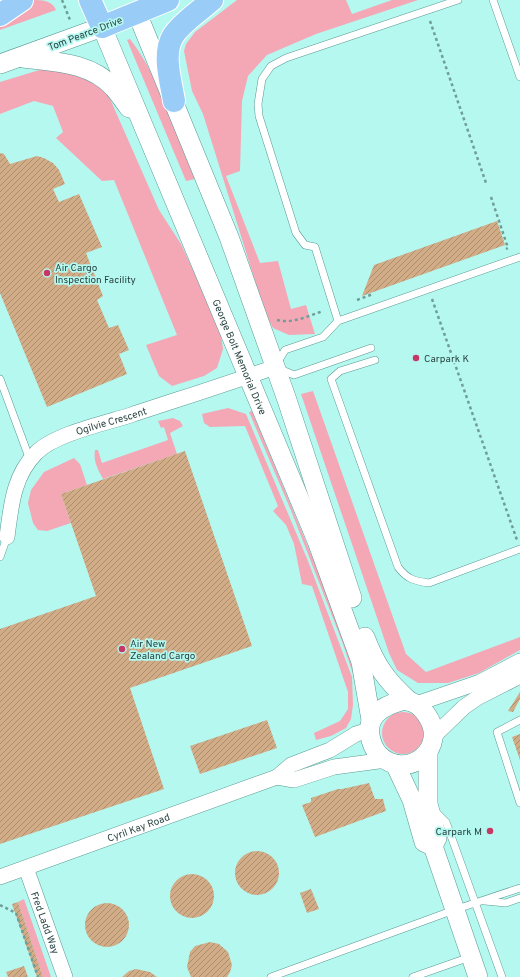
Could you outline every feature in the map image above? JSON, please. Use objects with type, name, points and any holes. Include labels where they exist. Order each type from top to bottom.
[{"type":"main road","points":[[0,15],[22,0]]},
{"type":"main road","name":"Tom Pearce Drive","points":[[102,27],[134,6],[168,0]]},
{"type":"main road","points":[[174,101],[168,61],[172,37],[212,0]]},
{"type":"main road","name":"George Bolt Memorial Drive","points":[[96,2],[102,27]]},
{"type":"street","points":[[134,6],[229,237],[287,400],[372,653],[378,667],[396,688],[428,716],[431,744],[428,804],[437,838],[432,846]]},
{"type":"street","name":"Tom Pearce Drive","points":[[0,64],[102,27]]},
{"type":"street","name":"George Bolt Memorial Drive","points":[[102,27],[149,135],[335,587],[362,662],[370,725]]},
{"type":"street","points":[[20,58],[78,66],[98,75],[114,88],[149,135]]},
{"type":"street","name":"Ogilvie Crescent","points":[[4,540],[11,505],[21,472],[30,460],[45,445],[60,438],[275,367]]},
{"type":"street","points":[[478,977],[432,846],[424,842],[412,800],[390,762],[377,753],[373,746],[370,725],[376,713],[391,704],[413,702],[480,682],[520,661]]},
{"type":"street","points":[[390,762],[412,763],[464,707],[477,698],[520,676]]},
{"type":"street","name":"Cyril Kay Road","points":[[0,877],[277,777],[291,765],[330,750],[370,725]]},
{"type":"street","name":"Cyril Kay Road","points":[[277,777],[294,780],[334,767],[390,762]]},
{"type":"street","name":"Fred Ladd Way","points":[[26,868],[65,977]]},
{"type":"lane","points":[[338,320],[315,247],[305,245],[296,233],[284,196],[259,116],[259,90],[262,79],[271,66],[286,58],[458,0]]},
{"type":"lane","points":[[493,0],[520,77]]},
{"type":"lane","points":[[371,348],[294,375],[275,367],[285,350],[323,337],[338,320],[520,257]]},
{"type":"lane","points":[[375,360],[340,371],[330,379],[398,567],[405,576],[413,581],[429,583],[519,546]]},
{"type":"lane","points":[[0,379],[30,460]]},
{"type":"lane","points":[[0,557],[4,540]]},
{"type":"lane","points":[[520,720],[497,732],[520,803]]},
{"type":"lane","points":[[428,804],[446,822],[502,977]]},
{"type":"lane","points":[[271,977],[454,910],[520,888]]},
{"type":"lane","points":[[483,900],[506,902],[520,898]]},
{"type":"lane","points":[[413,977],[470,957]]},
{"type":"path","points":[[427,14],[486,183]]},
{"type":"path","points":[[491,197],[508,248],[501,250]]},
{"type":"path","points":[[430,293],[519,546]]},
{"type":"path","points":[[274,319],[283,322],[295,320],[322,311]]},
{"type":"path","points":[[0,905],[16,913],[38,977]]},
{"type":"shaded area","points":[[32,0],[49,2],[56,10],[0,30],[0,22]]},
{"type":"shaded area","points":[[237,0],[346,0],[352,14],[392,0],[418,0],[316,34],[267,55],[248,76],[242,101],[240,171],[226,176],[260,263],[278,261],[291,309],[306,305],[315,334],[289,335],[273,328],[265,313],[203,114],[192,91],[184,51],[186,44],[195,32]]},
{"type":"shaded area","points":[[130,39],[151,72],[159,89],[195,179],[186,181],[127,40]]},
{"type":"shaded area","points":[[46,68],[80,74],[107,92],[159,210],[181,244],[220,329],[223,349],[217,368],[204,376],[172,386],[159,376],[146,345],[177,335],[114,180],[102,181],[56,138],[63,132],[53,106],[34,101],[0,114],[0,82]]},
{"type":"shaded area","points":[[313,391],[406,654],[426,672],[520,637],[520,650],[479,673],[448,683],[418,683],[397,670],[389,653],[301,394]]},
{"type":"shaded area","points":[[228,408],[246,414],[308,561],[352,677],[353,705],[351,719],[346,728],[331,736],[316,740],[314,733],[340,721],[348,709],[348,692],[312,586],[302,584],[294,544],[286,525],[273,511],[278,506],[245,426],[210,427],[204,423],[202,414]]},
{"type":"shaded area","points":[[252,411],[342,629],[355,680],[343,644],[292,513],[249,412]]},
{"type":"shaded area","points":[[173,418],[180,421],[183,426],[170,433],[177,454],[103,479],[95,462],[95,450],[98,450],[102,463],[168,440],[164,427],[161,428],[158,421]]},
{"type":"shaded area","points":[[74,458],[80,464],[87,485],[61,494],[71,523],[47,531],[38,530],[33,523],[28,503],[31,490],[44,472]]},
{"type":"shaded area","points":[[399,712],[407,712],[415,715],[421,721],[424,733],[421,745],[415,751],[407,754],[399,754],[391,751],[385,745],[382,737],[382,729],[385,721],[391,715]]},
{"type":"shaded area","points":[[24,899],[51,977],[43,977],[18,902]]},
{"type":"building","name":"Air Cargo Inspection Facility","points":[[0,153],[4,154],[10,164],[37,156],[53,163],[59,170],[65,184],[53,189],[59,202],[79,194],[102,247],[86,253],[103,296],[97,300],[109,328],[118,325],[129,350],[119,354],[127,374],[47,407],[0,293]]},
{"type":"building","points":[[497,221],[505,245],[362,296],[374,265]]},
{"type":"building","name":"Air New Zealand Cargo","points":[[185,451],[252,646],[130,688],[164,789],[0,844],[0,629],[96,596],[61,494]]},
{"type":"building","points":[[520,692],[520,699],[513,712],[508,711]]},
{"type":"building","points":[[267,720],[277,748],[200,774],[190,746]]},
{"type":"building","points":[[520,734],[520,760],[512,737]]},
{"type":"building","points":[[369,783],[375,799],[383,799],[386,811],[315,837],[302,805],[311,802],[311,798],[338,789]]},
{"type":"building","points":[[253,851],[261,851],[273,857],[279,869],[279,877],[273,889],[261,895],[253,895],[241,889],[235,877],[235,869],[241,857]]},
{"type":"building","points":[[192,874],[204,878],[210,884],[214,896],[210,908],[204,914],[192,918],[180,914],[174,908],[170,896],[174,884],[180,878]]},
{"type":"building","points":[[311,889],[319,909],[307,913],[300,893]]},
{"type":"building","points":[[18,902],[43,977],[37,977],[12,904]]},
{"type":"building","points":[[103,903],[111,903],[116,904],[123,909],[128,916],[128,934],[123,941],[116,946],[103,947],[95,944],[88,937],[85,929],[85,921],[88,913],[95,906]]},
{"type":"building","points":[[210,942],[219,944],[228,952],[232,965],[230,972],[227,977],[191,977],[187,967],[190,952],[195,946]]},
{"type":"building","points":[[24,966],[28,977],[8,977],[6,972]]},
{"type":"building","points":[[136,969],[150,972],[157,977],[122,977],[129,971]]},
{"type":"place","name":"Air Cargo Inspection Facility","points":[[47,273]]},
{"type":"place","name":"Carpark K","points":[[416,358]]},
{"type":"place","name":"Air New Zealand Cargo","points":[[122,649]]},
{"type":"place","name":"Carpark M","points":[[490,831]]}]
